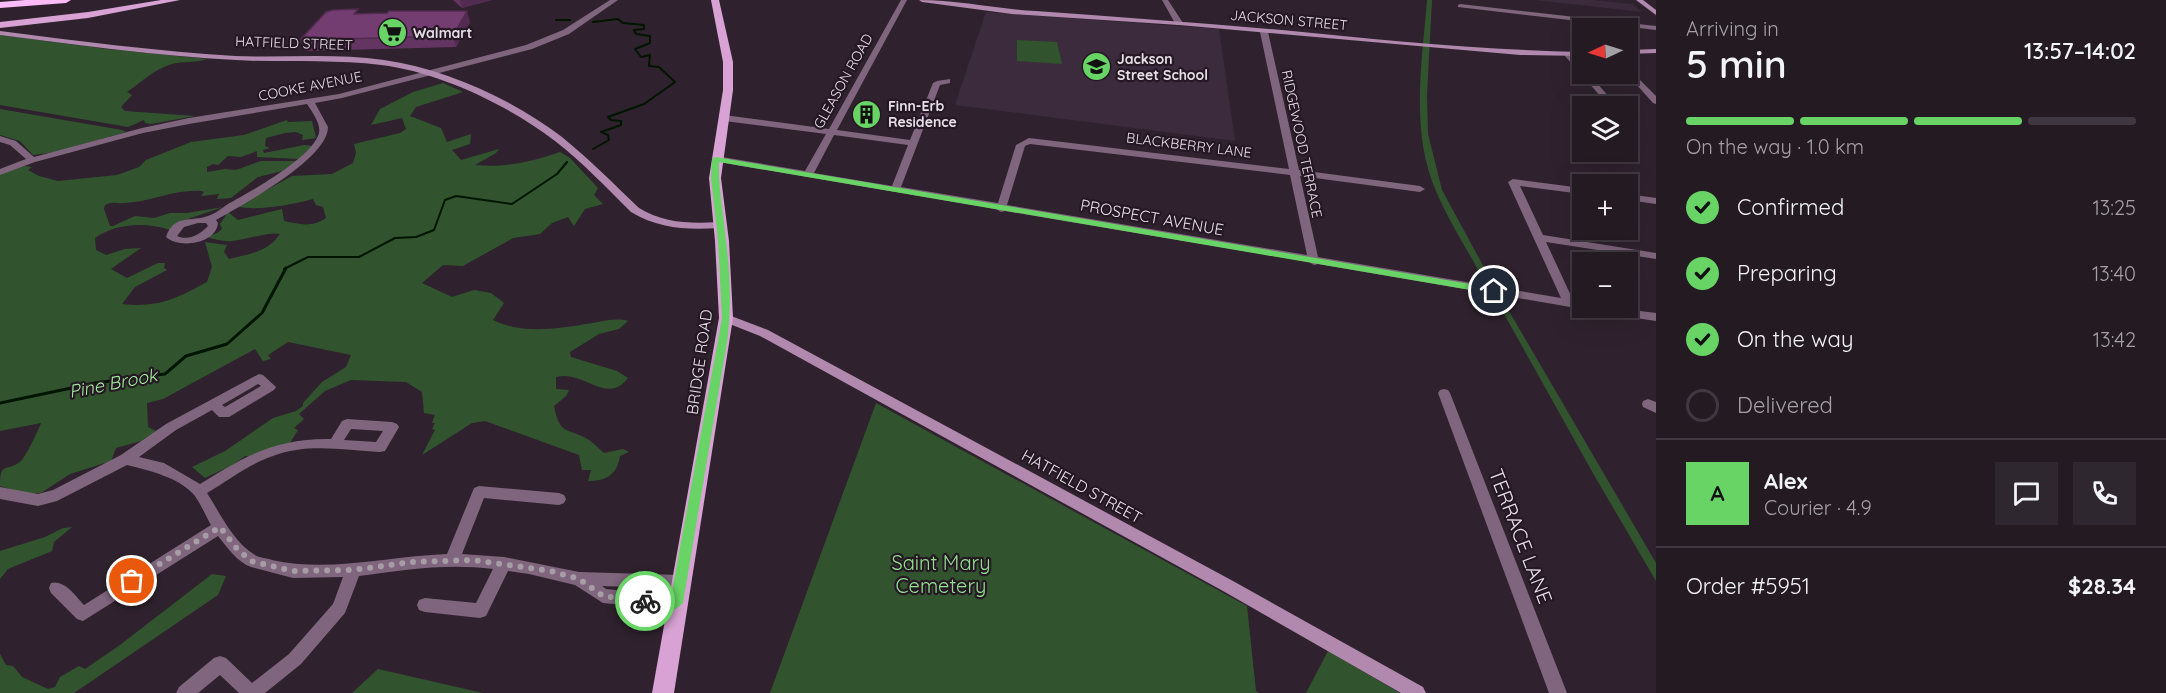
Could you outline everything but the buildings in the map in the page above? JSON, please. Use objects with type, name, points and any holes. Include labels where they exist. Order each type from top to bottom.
[{"type":"highway","points":[[0,5],[66,0]]},
{"type":"main road","points":[[0,25],[81,16],[177,0]]},
{"type":"main road","name":"BRIDGE ROAD","points":[[663,693],[676,603],[726,318],[722,242],[714,178],[728,90],[728,63],[715,0]]},
{"type":"street","name":"COOKE AVENUE","points":[[0,172],[32,160],[166,125],[310,102],[529,47],[554,38],[615,0]]},
{"type":"street","name":"GLEASON ROAD","points":[[808,175],[904,0]]},
{"type":"street","name":"JACKSON STREET","points":[[922,0],[1012,12],[1179,23],[1434,47],[1572,54]]},
{"type":"street","points":[[1165,0],[1179,23]]},
{"type":"street","points":[[1639,0],[1656,13]]},
{"type":"street","points":[[1460,6],[1656,28]]},
{"type":"street","name":"RIDGEWOOD TERRACE","points":[[1264,32],[1314,262]]},
{"type":"street","name":"HATFIELD STREET","points":[[0,33],[233,58],[382,62],[429,73],[499,104],[556,137],[635,210],[649,219],[676,226],[719,225]]},
{"type":"street","points":[[1638,52],[1656,51]]},
{"type":"street","points":[[1568,54],[1572,58]]},
{"type":"street","points":[[895,190],[937,83],[946,81]]},
{"type":"street","points":[[1638,81],[1656,101]]},
{"type":"street","points":[[1594,84],[1604,96]]},
{"type":"street","points":[[209,220],[290,169],[316,149],[325,132],[310,102]]},
{"type":"street","points":[[724,118],[912,143]]},
{"type":"street","points":[[0,139],[13,143],[32,160]]},
{"type":"street","name":"BLACKBERRY LANE","points":[[1002,209],[1021,145],[1029,141],[1056,142],[1420,189]]},
{"type":"street","name":"PROSPECT AVENUE","points":[[716,159],[1314,262],[1572,303]]},
{"type":"street","points":[[1569,303],[1513,182],[1572,190]]},
{"type":"street","points":[[1638,198],[1656,201]]},
{"type":"street","points":[[1539,238],[1656,256]]},
{"type":"street","points":[[1638,314],[1656,317]]},
{"type":"street","name":"HATFIELD STREET","points":[[726,318],[764,333],[1218,580],[1417,693]]},
{"type":"street","name":"TERRACE LANE","points":[[1444,393],[1558,693]]},
{"type":"street","points":[[0,493],[31,499],[46,499],[126,459],[171,427],[213,404]]},
{"type":"street","points":[[199,491],[247,462],[278,449],[334,445]]},
{"type":"street","points":[[126,459],[169,472],[199,491],[220,527],[237,549],[251,561],[293,571],[353,570],[412,562],[452,560],[504,563],[579,579],[680,582]]},
{"type":"street","points":[[452,560],[479,492],[559,499]]},
{"type":"street","points":[[57,588],[83,614],[220,527]]},
{"type":"street","points":[[425,605],[480,611],[504,563]]},
{"type":"street","points":[[185,693],[220,664],[252,693],[295,659],[339,608],[353,570]]},
{"type":"street","points":[[579,579],[603,596],[676,603]]},
{"type":"shaded area","points":[[1534,0],[1592,0],[1633,4],[1642,12]]},
{"type":"shaded area","name":"Jackson Street School","points":[[986,12],[1219,29],[1235,141],[955,105]]},
{"type":"green space","points":[[1427,0],[1432,0],[1427,95],[1428,134],[1442,190],[1492,282],[1656,563],[1656,581],[1499,305],[1491,296],[1436,191],[1428,168],[1420,121],[1421,72]]},
{"type":"green space","points":[[0,35],[207,59],[163,67],[127,92],[132,95],[121,107],[125,111],[195,116],[151,124],[145,123],[144,120],[128,127],[0,105]]},
{"type":"green space","points":[[1017,40],[1057,42],[1062,64],[1017,61]]},
{"type":"green space","points":[[443,83],[463,92],[416,107],[410,116],[441,128],[447,142],[471,134],[470,144],[452,150],[461,160],[499,149],[475,165],[507,165],[560,152],[570,158],[598,188],[594,195],[603,204],[585,209],[574,226],[568,217],[552,223],[540,234],[513,238],[463,266],[443,265],[422,283],[452,297],[474,290],[491,293],[504,303],[493,320],[515,327],[551,329],[613,320],[628,321],[619,329],[599,334],[570,352],[571,357],[617,371],[628,378],[620,386],[612,389],[603,388],[576,378],[556,377],[556,389],[569,390],[566,396],[554,406],[562,427],[589,440],[604,453],[623,449],[629,452],[620,456],[619,463],[610,476],[588,481],[591,470],[582,470],[579,455],[485,421],[472,423],[422,455],[435,430],[432,429],[435,423],[432,423],[435,415],[424,413],[422,392],[406,382],[351,380],[325,391],[299,414],[304,419],[294,428],[298,430],[290,443],[252,457],[245,456],[233,465],[205,478],[192,467],[225,451],[273,418],[296,411],[303,406],[303,403],[322,382],[346,367],[351,355],[288,342],[268,355],[271,359],[263,361],[255,349],[163,399],[147,403],[148,427],[156,431],[141,441],[116,448],[111,461],[70,474],[41,493],[25,494],[0,486],[1,473],[5,468],[21,461],[41,423],[0,431],[0,173],[25,166],[32,167],[28,170],[39,176],[58,181],[117,175],[139,167],[146,160],[191,142],[244,135],[287,120],[288,122],[312,121],[316,138],[302,140],[303,135],[296,132],[266,138],[265,146],[270,148],[263,150],[264,153],[304,145],[312,146],[299,159],[257,157],[257,151],[241,157],[228,156],[218,165],[213,164],[207,167],[207,172],[236,170],[261,161],[296,161],[282,171],[258,177],[231,198],[217,199],[219,194],[201,196],[204,192],[192,191],[105,205],[104,209],[110,226],[135,216],[154,218],[170,213],[187,213],[223,207],[185,220],[170,230],[161,227],[132,225],[112,229],[95,238],[96,250],[106,255],[125,249],[141,248],[111,269],[127,278],[158,263],[165,263],[164,268],[167,270],[135,287],[122,304],[157,303],[186,293],[207,282],[212,267],[205,242],[227,245],[224,252],[229,259],[264,249],[280,234],[229,241],[207,237],[222,229],[220,224],[228,212],[238,220],[282,209],[284,221],[305,224],[326,218],[323,207],[316,205],[313,199],[264,208],[237,206],[292,176],[332,174],[353,163],[356,153],[354,144],[400,133],[406,129],[402,118],[371,125],[380,109],[413,92]]},
{"type":"green space","points":[[0,109],[126,132],[55,152],[33,155],[20,141],[0,135]]},
{"type":"green space","name":"Saint Mary Cemetery","points":[[876,403],[1247,606],[1256,691],[1259,693],[770,693]]},
{"type":"green space","points":[[72,527],[54,542],[52,551],[8,569],[0,579],[0,551],[45,537],[63,528]]},
{"type":"green space","points":[[212,574],[226,576],[218,595],[74,693],[0,693],[0,654],[6,665],[13,666],[22,677],[48,689],[55,687],[60,677],[79,666],[85,669]]},
{"type":"green space","points":[[1328,651],[1400,693],[1306,693]]},
{"type":"green space","points":[[378,669],[483,693],[352,693]]},
{"type":"waterway","name":"Pine Brook","points":[[593,22],[618,19],[623,23],[644,25],[644,29],[634,30],[636,34],[650,36],[650,43],[635,49],[641,57],[650,55],[649,66],[659,67],[675,82],[644,104],[608,117],[611,120],[621,121],[621,125],[601,132],[608,135],[609,140],[593,149]]},
{"type":"waterway","name":"Pine Brook","points":[[556,20],[570,20]]},
{"type":"waterway","name":"Pine Brook","points":[[286,268],[308,257],[359,257],[395,238],[416,237],[434,230],[445,200],[456,196],[512,204],[557,174],[567,162]]},
{"type":"waterway","name":"Pine Brook","points":[[0,403],[95,383],[165,374],[186,356],[227,344],[262,313],[286,268]]},
{"type":"way so far","points":[[132,581],[220,527],[237,549],[251,561],[293,571],[353,570],[412,562],[472,560],[551,571],[579,579],[603,596],[645,601]]},
{"type":"place","name":"Walmart","points":[[392,33]]},
{"type":"place","name":"Jackson Street School","points":[[1096,67]]},
{"type":"place","name":"Finn-Erb Residence","points":[[867,114]]},
{"type":"route","points":[[645,601],[676,603],[723,342],[726,318],[722,242],[714,178],[716,159],[1494,291]]}]
